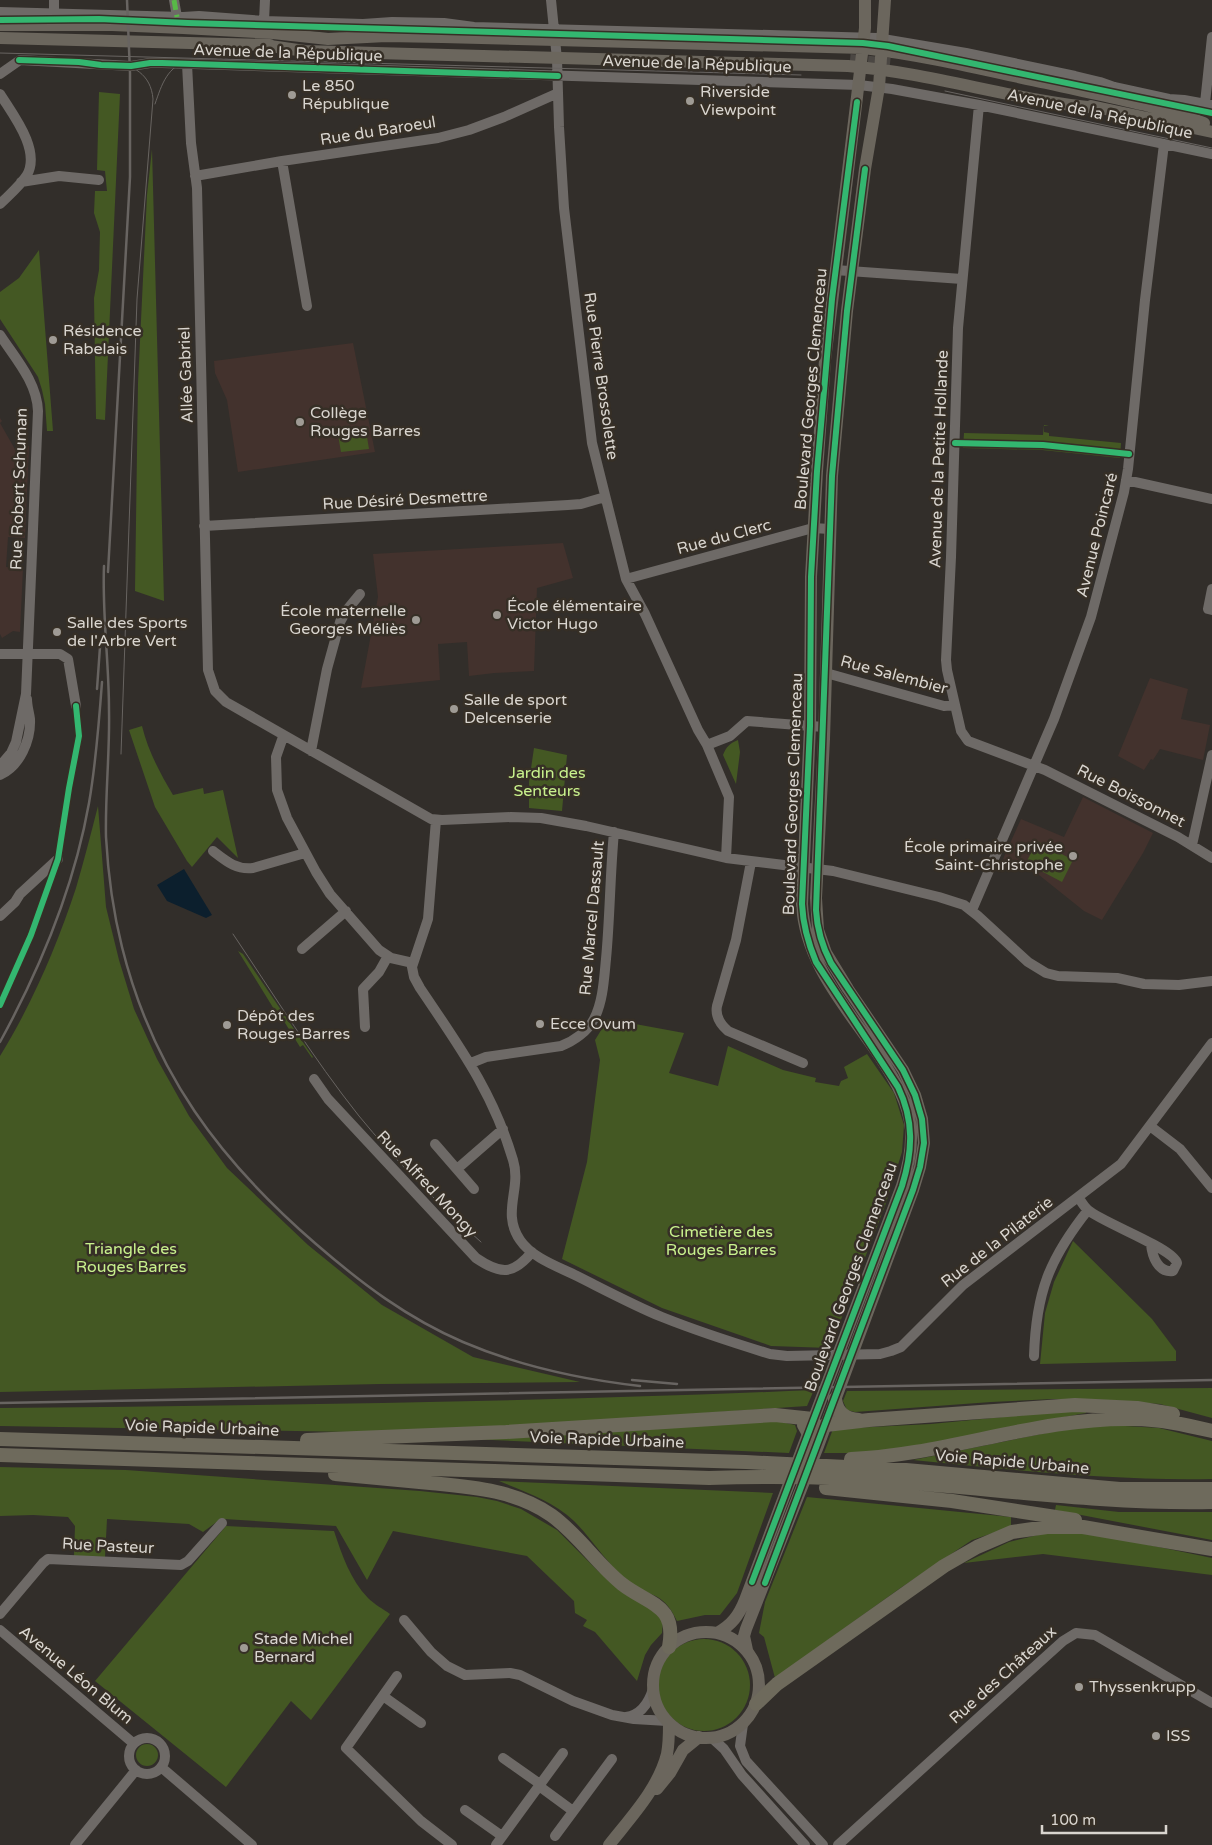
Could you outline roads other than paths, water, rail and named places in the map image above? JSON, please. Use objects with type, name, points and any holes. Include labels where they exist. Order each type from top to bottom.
[{"type":"highway","points":[[831,1397],[837,1409],[846,1418],[857,1420],[1055,1406],[1095,1405],[1148,1409],[1212,1424]]},
{"type":"highway","points":[[215,1446],[273,1440],[423,1436],[775,1415],[788,1416],[804,1424],[814,1434]]},
{"type":"highway","points":[[814,1434],[869,1420]]},
{"type":"highway","points":[[746,1462],[883,1457],[948,1447],[1051,1426],[1100,1420],[1156,1420],[1212,1432]]},
{"type":"highway","points":[[810,1464],[814,1434]]},
{"type":"highway","name":"Voie Rapide Urbaine","points":[[0,1439],[746,1462],[906,1470],[1103,1488],[1212,1489]]},
{"type":"highway","name":"Voie Rapide Urbaine","points":[[0,1456],[709,1478],[748,1476],[894,1482],[1111,1501],[1212,1502]]},
{"type":"highway","points":[[188,1461],[470,1487],[518,1498],[557,1520],[624,1585],[658,1605],[670,1625],[669,1647]]},
{"type":"highway","points":[[709,1478],[738,1483],[831,1488],[1005,1508],[1102,1524],[1212,1548]]},
{"type":"highway","points":[[756,1704],[769,1690],[944,1566],[977,1546],[1003,1535],[1029,1528],[1093,1528],[1212,1548]]},
{"type":"main road","name":"Boulevard Georges Clemenceau","points":[[746,1650],[745,1633],[775,1538],[814,1434],[831,1397],[857,1323],[906,1173],[910,1153],[911,1128],[907,1108],[898,1086],[823,974],[810,948],[802,920],[810,726],[813,528],[825,360],[863,42],[865,2]]},
{"type":"main road","name":"Boulevard Georges Clemenceau","points":[[857,1323],[917,1178],[923,1154],[924,1128],[919,1106],[910,1082],[826,953],[817,921],[816,898],[824,727],[830,529],[838,394],[865,169],[885,56],[884,4]]},
{"type":"main road","points":[[0,25],[112,25],[183,28],[272,33],[328,39],[386,36],[860,67],[885,56]]},
{"type":"main road","name":"Avenue de la République","points":[[0,31],[328,39],[539,49],[263,45],[0,38]]},
{"type":"main road","points":[[0,43],[34,39]]},
{"type":"main road","points":[[263,45],[305,51],[863,42],[885,56]]},
{"type":"main road","name":"Avenue de la République","points":[[560,46],[850,56]]},
{"type":"main road","name":"Avenue de la République","points":[[885,56],[1055,103],[1097,108],[1191,128],[1210,128]]},
{"type":"main road","name":"Avenue de la République","points":[[885,56],[1210,128]]},
{"type":"main road","name":"Boulevard Georges Clemenceau","points":[[717,1633],[732,1623],[741,1609],[810,1464]]},
{"type":"main road","points":[[609,1845],[644,1801],[667,1777],[683,1750],[706,1738],[728,1733],[743,1724],[756,1704],[759,1691],[758,1674],[754,1661],[746,1650],[733,1639],[717,1633],[706,1632],[691,1634],[669,1647],[662,1655],[656,1668],[654,1688],[657,1704],[668,1722],[681,1732],[706,1738]]},
{"type":"main road","points":[[644,1801],[665,1758],[668,1747],[668,1722]]},
{"type":"street","points":[[54,0],[54,14]]},
{"type":"street","points":[[174,0],[177,17]]},
{"type":"street","points":[[264,21],[265,0]]},
{"type":"street","name":"Rue Pierre Brossolette","points":[[551,0],[560,46],[558,94],[565,223],[591,433],[626,579],[645,614],[698,730],[707,745],[729,797],[726,858]]},
{"type":"street","name":"Boulevard Georges Clemenceau","points":[[865,2],[869,11],[874,13],[881,12],[884,4]]},
{"type":"street","name":"Avenue de la République","points":[[0,12],[232,17],[264,21],[373,24],[392,22],[444,23],[474,27],[560,46]]},
{"type":"street","points":[[1209,104],[1212,37]]},
{"type":"street","name":"Avenue de la République","points":[[885,56],[1067,74],[1169,99],[1209,104]]},
{"type":"street","name":"Avenue de la République","points":[[0,73],[17,61],[26,60],[131,66],[150,63],[858,85],[979,105],[1212,154]]},
{"type":"street","name":"Allée Gabriel","points":[[186,64],[195,176],[203,406],[208,670],[218,695],[226,702],[283,737]]},
{"type":"street","points":[[0,94],[27,140],[31,151],[30,166],[21,182],[0,204]]},
{"type":"street","name":"Rue du Baroeul","points":[[195,176],[282,160],[445,136],[504,117],[558,94]]},
{"type":"street","name":"Avenue de la Petite Hollande","points":[[979,105],[958,328],[946,670],[963,735],[968,741],[1034,765]]},
{"type":"street","name":"Avenue Poincaré","points":[[972,910],[1054,719],[1094,609],[1126,480],[1164,144]]},
{"type":"street","points":[[282,160],[307,306]]},
{"type":"street","points":[[21,182],[59,176],[99,180]]},
{"type":"street","points":[[836,270],[962,280]]},
{"type":"street","name":"Rue Robert Schuman","points":[[0,335],[32,384],[38,404],[26,694]]},
{"type":"street","points":[[1126,480],[1212,499]]},
{"type":"street","name":"Rue Désiré Desmettre","points":[[204,526],[568,505],[581,504],[606,497]]},
{"type":"street","name":"Rue du Clerc","points":[[626,579],[813,528],[830,529]]},
{"type":"street","points":[[1212,589],[1208,609],[1212,610]]},
{"type":"street","points":[[311,751],[327,669],[340,622],[346,611],[360,594]]},
{"type":"street","points":[[0,654],[60,654],[68,659],[76,706]]},
{"type":"street","name":"Rue Salembier","points":[[826,673],[944,706],[955,706]]},
{"type":"street","points":[[0,766],[11,753],[16,742],[26,694]]},
{"type":"street","points":[[0,775],[16,762],[27,742],[30,718],[26,694]]},
{"type":"street","points":[[707,745],[730,736],[747,721],[824,727]]},
{"type":"street","points":[[413,963],[388,956],[375,946],[324,886],[305,853],[287,818],[278,790],[276,757],[283,737],[311,751],[415,812],[436,820],[511,817],[542,818],[614,832],[726,858],[818,868],[939,896],[964,905],[972,910],[1028,962],[1046,973],[1058,976],[1111,978],[1144,984],[1179,985],[1212,981]]},
{"type":"street","points":[[1192,845],[1212,755]]},
{"type":"street","name":"Rue Boissonnet","points":[[1034,765],[1192,845],[1212,858]]},
{"type":"street","points":[[436,820],[428,919],[413,963],[413,972],[416,982],[471,1063],[489,1095],[503,1129],[516,1173],[516,1184],[511,1205],[511,1220],[520,1240],[532,1252]]},
{"type":"street","name":"Rue Marcel Dassault","points":[[471,1063],[486,1057],[561,1046],[572,1041],[591,1023],[596,1014],[604,985],[614,832]]},
{"type":"street","points":[[213,851],[231,864],[245,869],[305,853]]},
{"type":"street","points":[[0,916],[15,902],[20,894],[58,859]]},
{"type":"street","points":[[751,862],[738,934],[717,1006],[718,1017],[721,1025],[728,1031],[804,1063]]},
{"type":"street","points":[[302,949],[346,912]]},
{"type":"street","points":[[365,1027],[362,989],[379,972],[388,956]]},
{"type":"street","name":"Rue de la Pilaterie","points":[[532,1252],[662,1317],[770,1354],[787,1356],[886,1353],[901,1347],[963,1285],[1121,1164],[1212,1043]]},
{"type":"street","name":"Rue Alfred Mongy","points":[[314,1079],[328,1099],[476,1258],[492,1267],[508,1270],[520,1265],[532,1252]]},
{"type":"street","points":[[1150,1126],[1180,1148],[1212,1188]]},
{"type":"street","points":[[457,1169],[503,1129]]},
{"type":"street","points":[[435,1144],[474,1189]]},
{"type":"street","name":"Rue de la Pilaterie","points":[[1078,1197],[1088,1210],[1151,1244]]},
{"type":"street","points":[[1034,1356],[1037,1313],[1046,1277],[1065,1241],[1088,1210]]},
{"type":"street","name":"Rue Pasteur","points":[[0,1614],[48,1559],[181,1565],[188,1561],[222,1523]]},
{"type":"street","points":[[404,1620],[431,1652],[447,1666],[465,1674],[510,1673],[520,1675],[573,1701],[623,1717],[668,1722]]},
{"type":"street","name":"Avenue Léon Blum","points":[[0,1630],[133,1744]]},
{"type":"street","name":"Rue des Châteaux","points":[[838,1845],[1026,1672],[1071,1635],[1081,1633],[1095,1635],[1212,1703]]},
{"type":"street","points":[[397,1676],[346,1748],[421,1822],[452,1845]]},
{"type":"street","points":[[623,1717],[632,1716],[641,1711],[654,1688]]},
{"type":"street","points":[[383,1696],[421,1723]]},
{"type":"street","points":[[743,1724],[740,1746],[746,1761],[823,1845]]},
{"type":"street","name":"Avenue Léon Blum","points":[[136,1770],[131,1764],[130,1750],[139,1739],[146,1737],[153,1738],[164,1747],[165,1761],[161,1768]]},
{"type":"street","points":[[706,1738],[724,1748],[742,1775],[805,1845]]},
{"type":"street","points":[[465,1810],[499,1841],[563,1753]]},
{"type":"street","points":[[503,1758],[574,1811]]},
{"type":"street","points":[[555,1836],[612,1758]]},
{"type":"street","points":[[75,1845],[136,1770],[149,1774],[161,1768],[252,1845]]},
{"type":"water","points":[[184,869],[212,915],[206,918],[167,901],[157,885]]},
{"type":"tunnel","points":[[850,60],[890,64]]},
{"type":"tram line","points":[[0,53],[801,75]]},
{"type":"tram line","points":[[155,104],[166,77],[176,67],[190,60]]},
{"type":"tram line","points":[[111,61],[127,65],[140,72],[149,83],[153,99],[137,299],[121,754]]},
{"type":"tram line","points":[[945,91],[1212,148]]},
{"type":"tram line","points":[[233,934],[310,1049],[359,1116],[417,1181],[481,1242]]},
{"type":"railway","points":[[108,572],[130,177],[130,73],[127,0]]},
{"type":"railway","points":[[104,566],[109,692],[106,837],[114,906],[122,947],[135,992],[152,1034],[172,1074],[195,1111],[221,1147],[281,1213],[350,1272],[404,1311],[463,1342],[528,1365],[594,1380],[640,1386]]},
{"type":"railway","points":[[97,689],[100,647]]},
{"type":"railway","points":[[0,1042],[42,956],[75,866],[89,803],[97,743],[102,682]]},
{"type":"railway","points":[[632,1380],[677,1384]]},
{"type":"railway","points":[[0,1403],[1212,1380]]},
{"type":"place","name":"Le 850 République","points":[[292,95]]},
{"type":"place","name":"Riverside Viewpoint","points":[[690,101]]},
{"type":"place","name":"Résidence Rabelais","points":[[53,340]]},
{"type":"place","name":"Collège Rouges Barres","points":[[300,422]]},
{"type":"place","name":"École élémentaire Victor Hugo","points":[[497,615]]},
{"type":"place","name":"École maternelle Georges Méliès","points":[[416,620]]},
{"type":"place","name":"Salle des Sports de l'Arbre Vert","points":[[57,632]]},
{"type":"place","name":"Salle de sport Delcenserie","points":[[454,709]]},
{"type":"place","name":"École primaire privée Saint-Christophe","points":[[1073,856]]},
{"type":"place","name":"Ecce Ovum","points":[[540,1024]]},
{"type":"place","name":"Dépôt des Rouges-Barres","points":[[227,1025]]},
{"type":"place","name":"Stade Michel Bernard","points":[[244,1648]]},
{"type":"place","name":"Thyssenkrupp","points":[[1079,1687]]},
{"type":"place","name":"ISS","points":[[1156,1736]]},
{"type":"park label","name":"Jardin des Senteurs","points":[[547,782]]},
{"type":"park label","name":"Cimetière des Rouges Barres","points":[[721,1241]]},
{"type":"park label","name":"Triangle des Rouges Barres","points":[[131,1258]]}]
